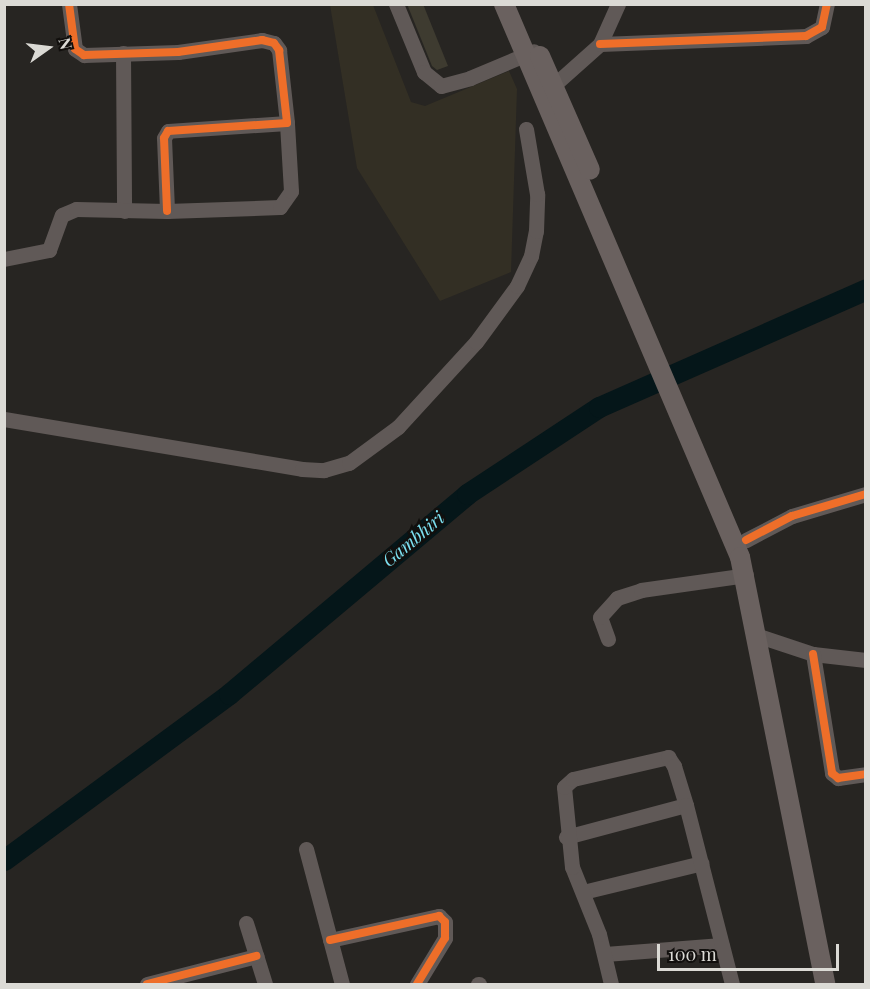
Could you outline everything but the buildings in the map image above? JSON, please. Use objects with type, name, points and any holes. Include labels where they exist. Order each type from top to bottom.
[{"type":"main road","points":[[504,4],[531,52],[559,114],[746,540],[753,572],[747,581]]},
{"type":"main road","points":[[517,4],[531,52],[554,85],[559,114],[731,530],[747,581],[759,636],[825,984]]},
{"type":"street","points":[[4,259],[49,250],[57,238],[58,224],[69,211],[167,211],[280,207],[291,191],[279,50],[269,41],[178,52],[79,53],[73,43],[69,4]]},
{"type":"street","points":[[396,4],[424,72],[441,86],[462,81],[531,52]]},
{"type":"street","points":[[554,85],[600,44],[618,4]]},
{"type":"street","points":[[600,44],[806,36],[822,27],[827,4]]},
{"type":"street","points":[[123,53],[124,211]]},
{"type":"street","points":[[167,211],[164,138],[168,131],[287,123]]},
{"type":"street","points":[[4,419],[302,469],[324,470],[349,463],[398,427],[476,342],[517,286],[531,256],[536,231],[537,194],[526,129]]},
{"type":"street","points":[[746,540],[792,516],[866,494]]},
{"type":"street","points":[[608,639],[600,617],[617,598],[641,590],[747,581]]},
{"type":"street","points":[[759,636],[813,654],[866,660]]},
{"type":"street","points":[[813,654],[832,773],[838,778],[866,774]]},
{"type":"street","points":[[611,984],[605,954],[567,837],[564,787],[573,779],[668,757],[675,766],[686,805],[732,984]]},
{"type":"street","points":[[567,837],[686,805]]},
{"type":"street","points":[[306,849],[342,984]]},
{"type":"street","points":[[583,892],[702,863]]},
{"type":"street","points":[[330,940],[439,916],[445,922],[445,938],[417,984]]},
{"type":"street","points":[[246,923],[265,984]]},
{"type":"street","points":[[605,954],[722,945]]},
{"type":"street","points":[[147,984],[256,956]]},
{"type":"shaded area","points":[[330,5],[373,5],[411,102],[425,106],[509,71],[517,89],[511,272],[440,301],[357,168]]},
{"type":"waterway","name":"Gambhiri","points":[[4,860],[229,694],[467,494],[599,407],[866,289]]},
{"type":"cycle path","points":[[69,4],[75,49],[84,55],[178,52],[262,40],[274,43],[279,50],[287,123],[168,131],[164,138],[167,211]]},
{"type":"cycle path","points":[[600,44],[806,36],[822,27],[827,4]]},
{"type":"cycle path","points":[[746,540],[792,516],[866,494]]},
{"type":"cycle path","points":[[813,654],[832,773],[838,778],[866,774]]},
{"type":"cycle path","points":[[330,940],[439,916],[445,922],[445,938],[417,984]]},
{"type":"cycle path","points":[[147,984],[256,956]]}]
